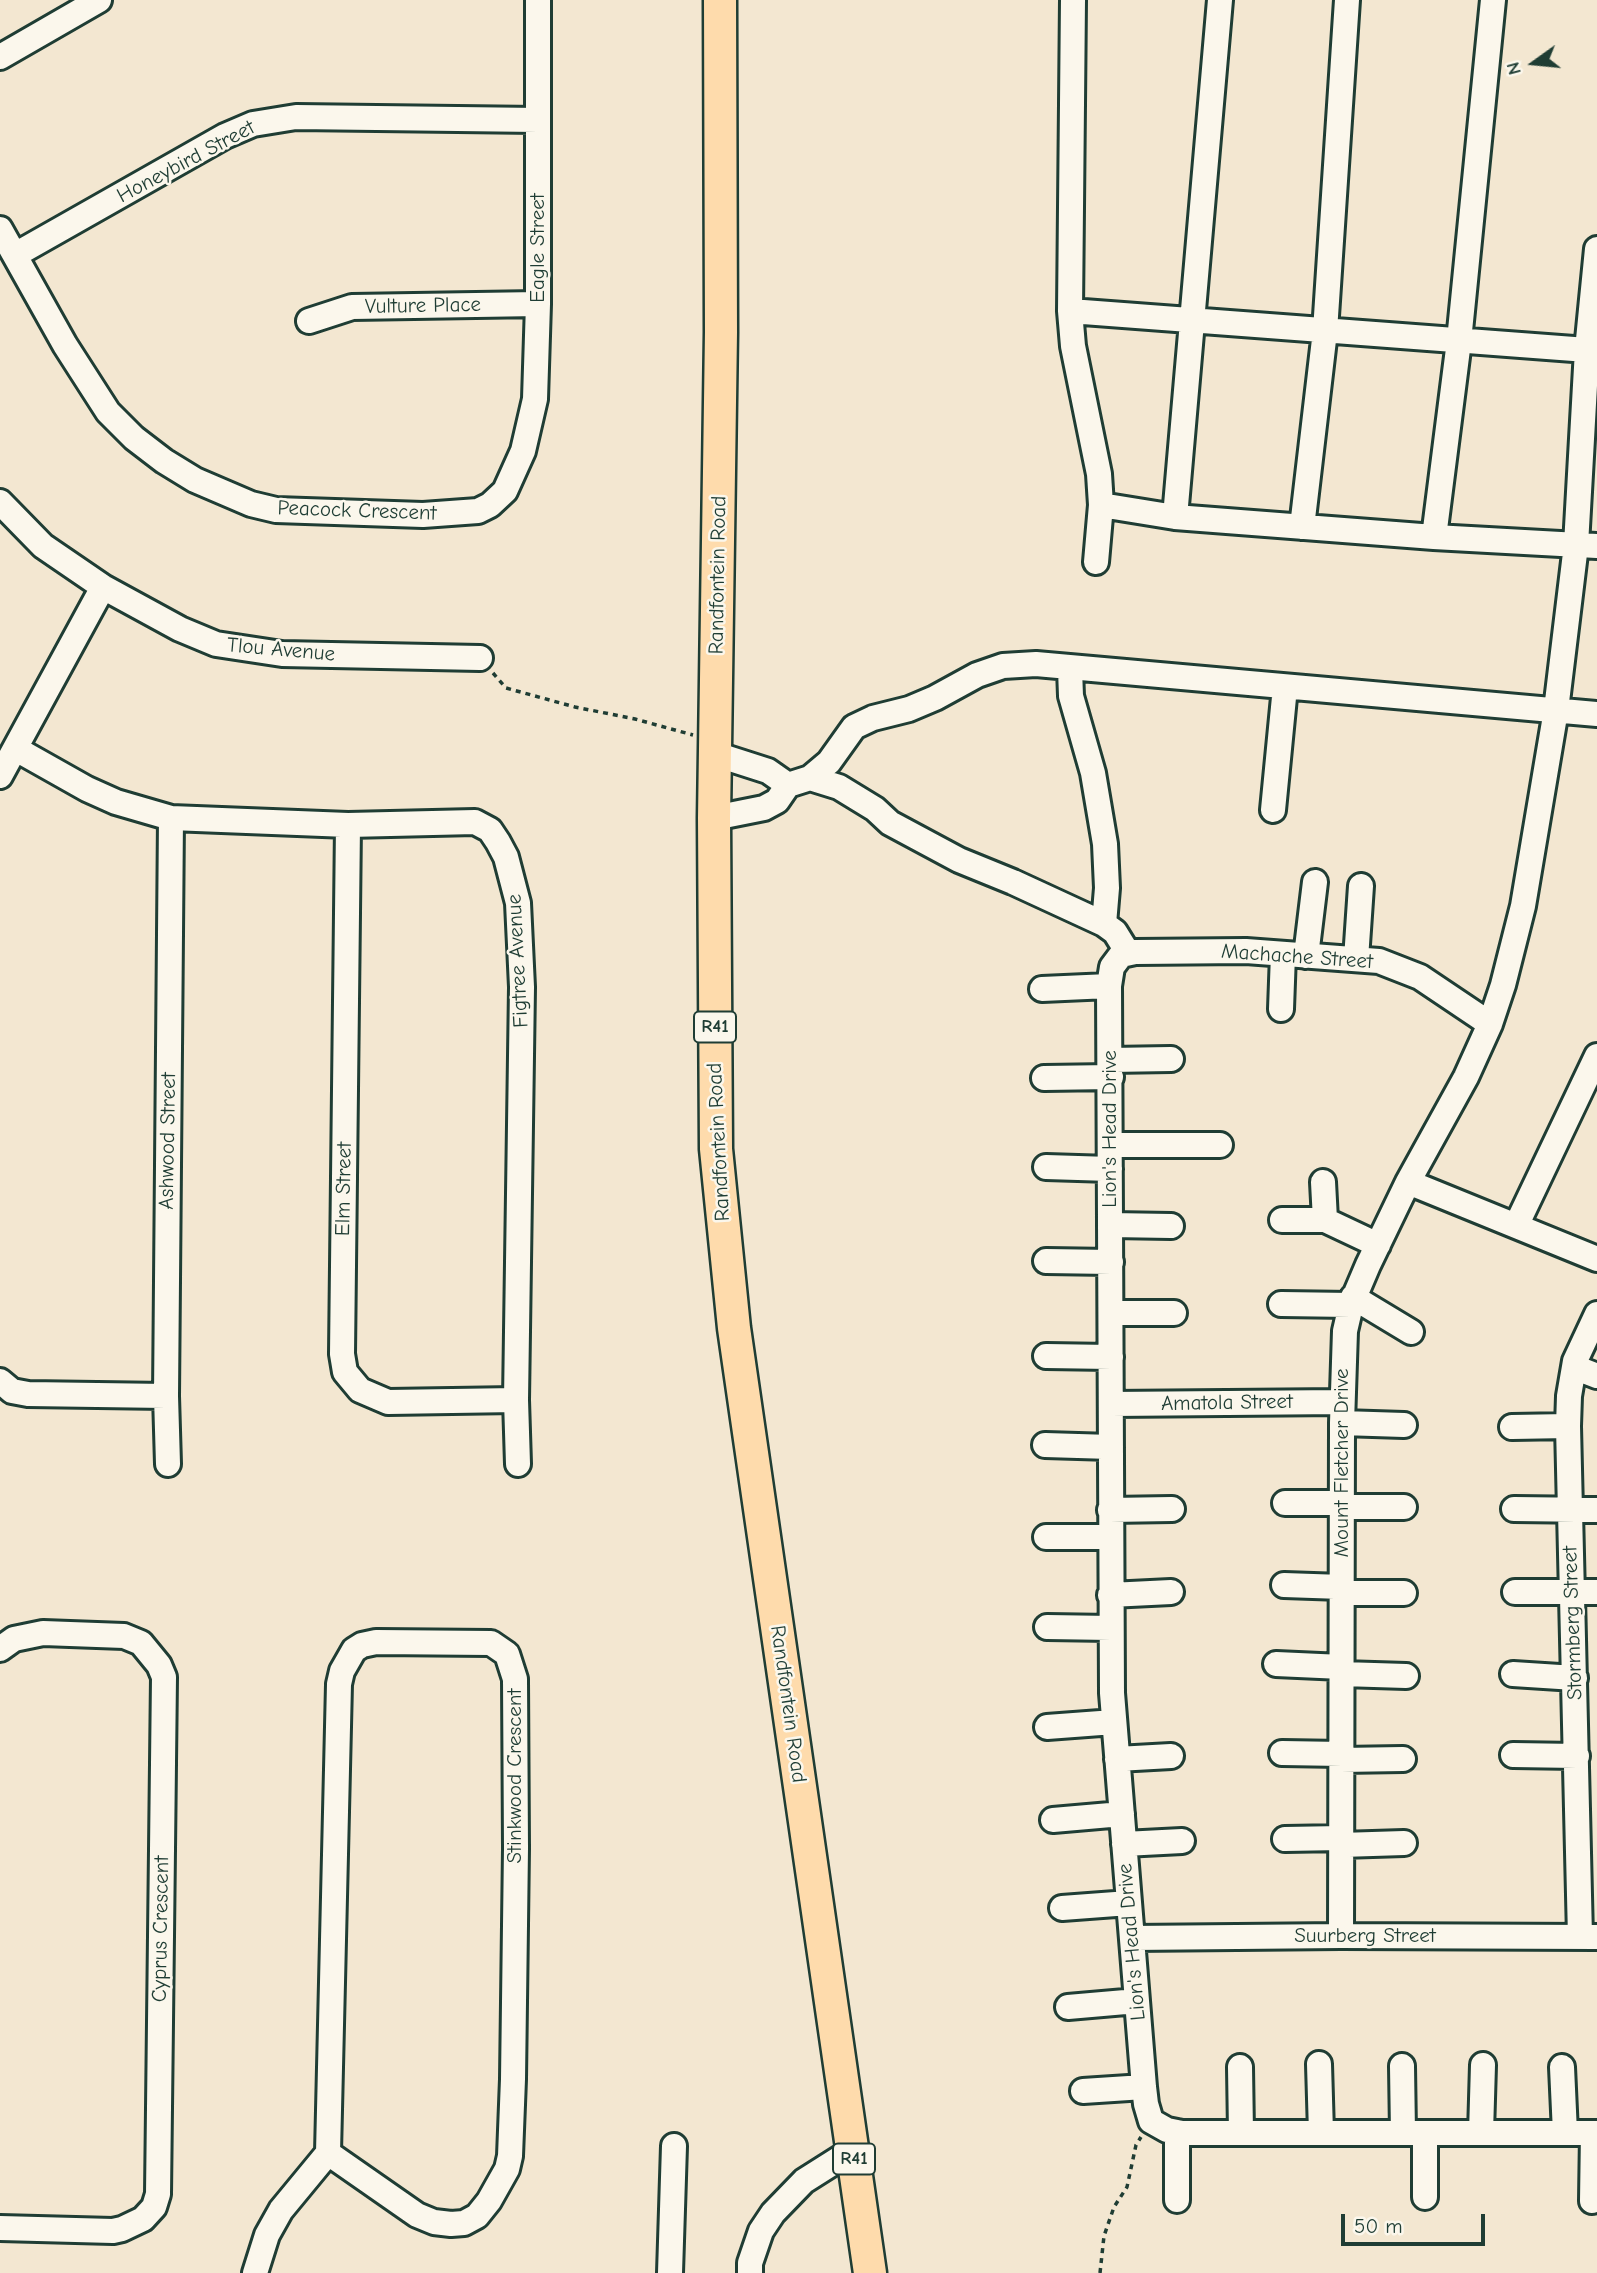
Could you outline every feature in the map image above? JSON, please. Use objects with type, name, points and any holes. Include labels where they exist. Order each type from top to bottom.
[{"type":"main road","name":"Randfontein Road","points":[[720,0],[721,332],[714,818],[716,1149],[728,1280],[870,2273]]},
{"type":"street","points":[[0,57],[99,0]]},
{"type":"street","name":"Eagle Street","points":[[505,491],[523,451],[537,375],[538,0]]},
{"type":"street","points":[[1073,0],[1070,311],[1073,346],[1099,474],[1101,505],[1096,562]]},
{"type":"street","points":[[1175,517],[1220,0]]},
{"type":"street","points":[[1302,527],[1325,331],[1347,0]]},
{"type":"street","points":[[1434,537],[1458,341],[1493,0]]},
{"type":"street","name":"Honeybird Street","points":[[15,255],[225,136],[253,124],[296,117],[538,120]]},
{"type":"street","name":"Peacock Crescent","points":[[0,229],[65,345],[108,412],[134,438],[195,480],[251,504],[276,510],[309,512],[456,514],[478,511],[491,505],[505,491]]},
{"type":"street","name":"Mount Fletcher Drive","points":[[1341,1936],[1342,1413],[1345,1331],[1352,1301],[1378,1245],[1408,1182],[1466,1077],[1490,1024],[1523,906],[1586,546],[1587,350],[1597,249]]},
{"type":"street","name":"Vulture Place","points":[[309,321],[352,307],[538,304]]},
{"type":"street","points":[[1070,311],[1587,350]]},
{"type":"street","name":"Tlou Avenue","points":[[0,502],[43,546],[103,587],[180,629],[216,644],[282,654],[480,658]]},
{"type":"street","points":[[1101,505],[1175,517],[1586,546]]},
{"type":"street","points":[[0,776],[103,587]]},
{"type":"street","points":[[714,818],[764,808],[777,801],[829,762],[855,727],[873,718],[909,709],[977,675],[1003,666],[1036,664],[1597,714]]},
{"type":"street","points":[[1070,669],[1071,696],[1093,773],[1105,844],[1107,888],[1104,924]]},
{"type":"street","points":[[1273,810],[1285,687]]},
{"type":"street","points":[[715,748],[799,782],[838,787],[875,809],[890,823],[959,860],[1104,924],[1115,932],[1128,953]]},
{"type":"street","name":"Figtree Avenue","points":[[16,749],[106,797],[171,818],[348,825],[475,822],[490,830],[513,878],[518,903],[522,987],[516,1400],[518,1464]]},
{"type":"street","name":"Ashwood Street","points":[[168,1464],[166,1396],[171,818]]},
{"type":"street","name":"Elm Street","points":[[348,825],[342,1354],[345,1372],[360,1390],[388,1402],[516,1400]]},
{"type":"street","points":[[1281,1009],[1315,882]]},
{"type":"street","points":[[1356,959],[1362,887]]},
{"type":"street","name":"Machache Street","points":[[1128,953],[1246,951],[1378,961],[1420,978],[1490,1024]]},
{"type":"street","name":"Lion's Head Drive","points":[[1128,953],[1116,960],[1109,986],[1110,1595],[1114,1722],[1144,2087],[1151,2121]]},
{"type":"street","points":[[1042,989],[1109,986]]},
{"type":"street","points":[[1516,1226],[1597,1056]]},
{"type":"street","points":[[1044,1078],[1171,1059]]},
{"type":"street","points":[[1046,1167],[1220,1145]]},
{"type":"street","points":[[1323,1182],[1325,1220]]},
{"type":"street","points":[[1408,1182],[1597,1259]]},
{"type":"street","points":[[1282,1220],[1325,1220],[1378,1245]]},
{"type":"street","points":[[1111,1225],[1171,1226]]},
{"type":"street","points":[[1046,1261],[1111,1262]]},
{"type":"street","points":[[1281,1304],[1352,1301],[1411,1332]]},
{"type":"street","points":[[1111,1313],[1174,1313]]},
{"type":"street","name":"Stormberg Street","points":[[1589,1937],[1582,1675],[1585,1592],[1570,1510],[1568,1426],[1569,1396],[1586,1371],[1585,1338],[1597,1314]]},
{"type":"street","points":[[1046,1356],[1111,1357]]},
{"type":"street","points":[[0,1381],[12,1391],[28,1394],[166,1396]]},
{"type":"street","name":"Amatola Street","points":[[1111,1404],[1342,1413],[1404,1424]]},
{"type":"street","points":[[1512,1427],[1568,1426]]},
{"type":"street","points":[[1045,1445],[1111,1447]]},
{"type":"street","points":[[1285,1503],[1404,1507]]},
{"type":"street","points":[[1111,1510],[1172,1509]]},
{"type":"street","points":[[1514,1509],[1597,1510]]},
{"type":"street","points":[[1046,1537],[1111,1537]]},
{"type":"street","points":[[1284,1585],[1404,1593]]},
{"type":"street","points":[[1110,1595],[1171,1592]]},
{"type":"street","points":[[1514,1592],[1585,1592]]},
{"type":"street","points":[[1047,1627],[1111,1628]]},
{"type":"street","name":"Cyprus Crescent","points":[[0,1649],[14,1639],[35,1634],[124,1636],[141,1643],[152,1655],[164,1677],[164,1691],[158,2194],[154,2207],[143,2219],[113,2231],[0,2228]]},
{"type":"street","name":"Stinkwood Crescent","points":[[376,1642],[491,1643],[507,1654],[514,1679],[516,1849],[513,2079],[510,2156],[507,2169],[477,2216],[464,2223],[451,2224],[434,2222],[417,2214],[328,2153],[342,1671],[355,1650],[362,1645],[376,1642]]},
{"type":"street","points":[[1276,1664],[1406,1676]]},
{"type":"street","points":[[1513,1674],[1582,1675]]},
{"type":"street","points":[[1047,1727],[1114,1722]]},
{"type":"street","points":[[1282,1753],[1403,1759]]},
{"type":"street","points":[[1513,1755],[1584,1759]]},
{"type":"street","points":[[1117,1759],[1171,1756]]},
{"type":"street","points":[[1053,1820],[1122,1814]]},
{"type":"street","points":[[1285,1839],[1404,1843]]},
{"type":"street","points":[[1124,1844],[1182,1841]]},
{"type":"street","points":[[1062,1908],[1129,1903]]},
{"type":"street","name":"Suurberg Street","points":[[1132,1938],[1589,1937]]},
{"type":"street","points":[[1068,2007],[1137,2001]]},
{"type":"street","points":[[1319,2064],[1321,2133]]},
{"type":"street","points":[[1481,2133],[1483,2065]]},
{"type":"street","points":[[1402,2066],[1425,2197]]},
{"type":"street","points":[[1240,2067],[1241,2133]]},
{"type":"street","points":[[1562,2067],[1565,2133]]},
{"type":"street","points":[[1083,2091],[1144,2087]]},
{"type":"street","points":[[1151,2121],[1177,2132],[1595,2133],[1592,2201]]},
{"type":"street","points":[[1177,2132],[1177,2200]]},
{"type":"street","points":[[670,2273],[674,2146]]},
{"type":"street","points":[[750,2273],[750,2263],[761,2231],[773,2213],[804,2181],[853,2150]]},
{"type":"street","points":[[255,2273],[267,2235],[282,2210],[328,2153]]},
{"type":"path","points":[[480,658],[506,688],[575,707],[635,719],[715,748]]},
{"type":"path","points":[[1100,2273],[1104,2236],[1114,2207],[1127,2187],[1136,2145],[1151,2121]]}]
